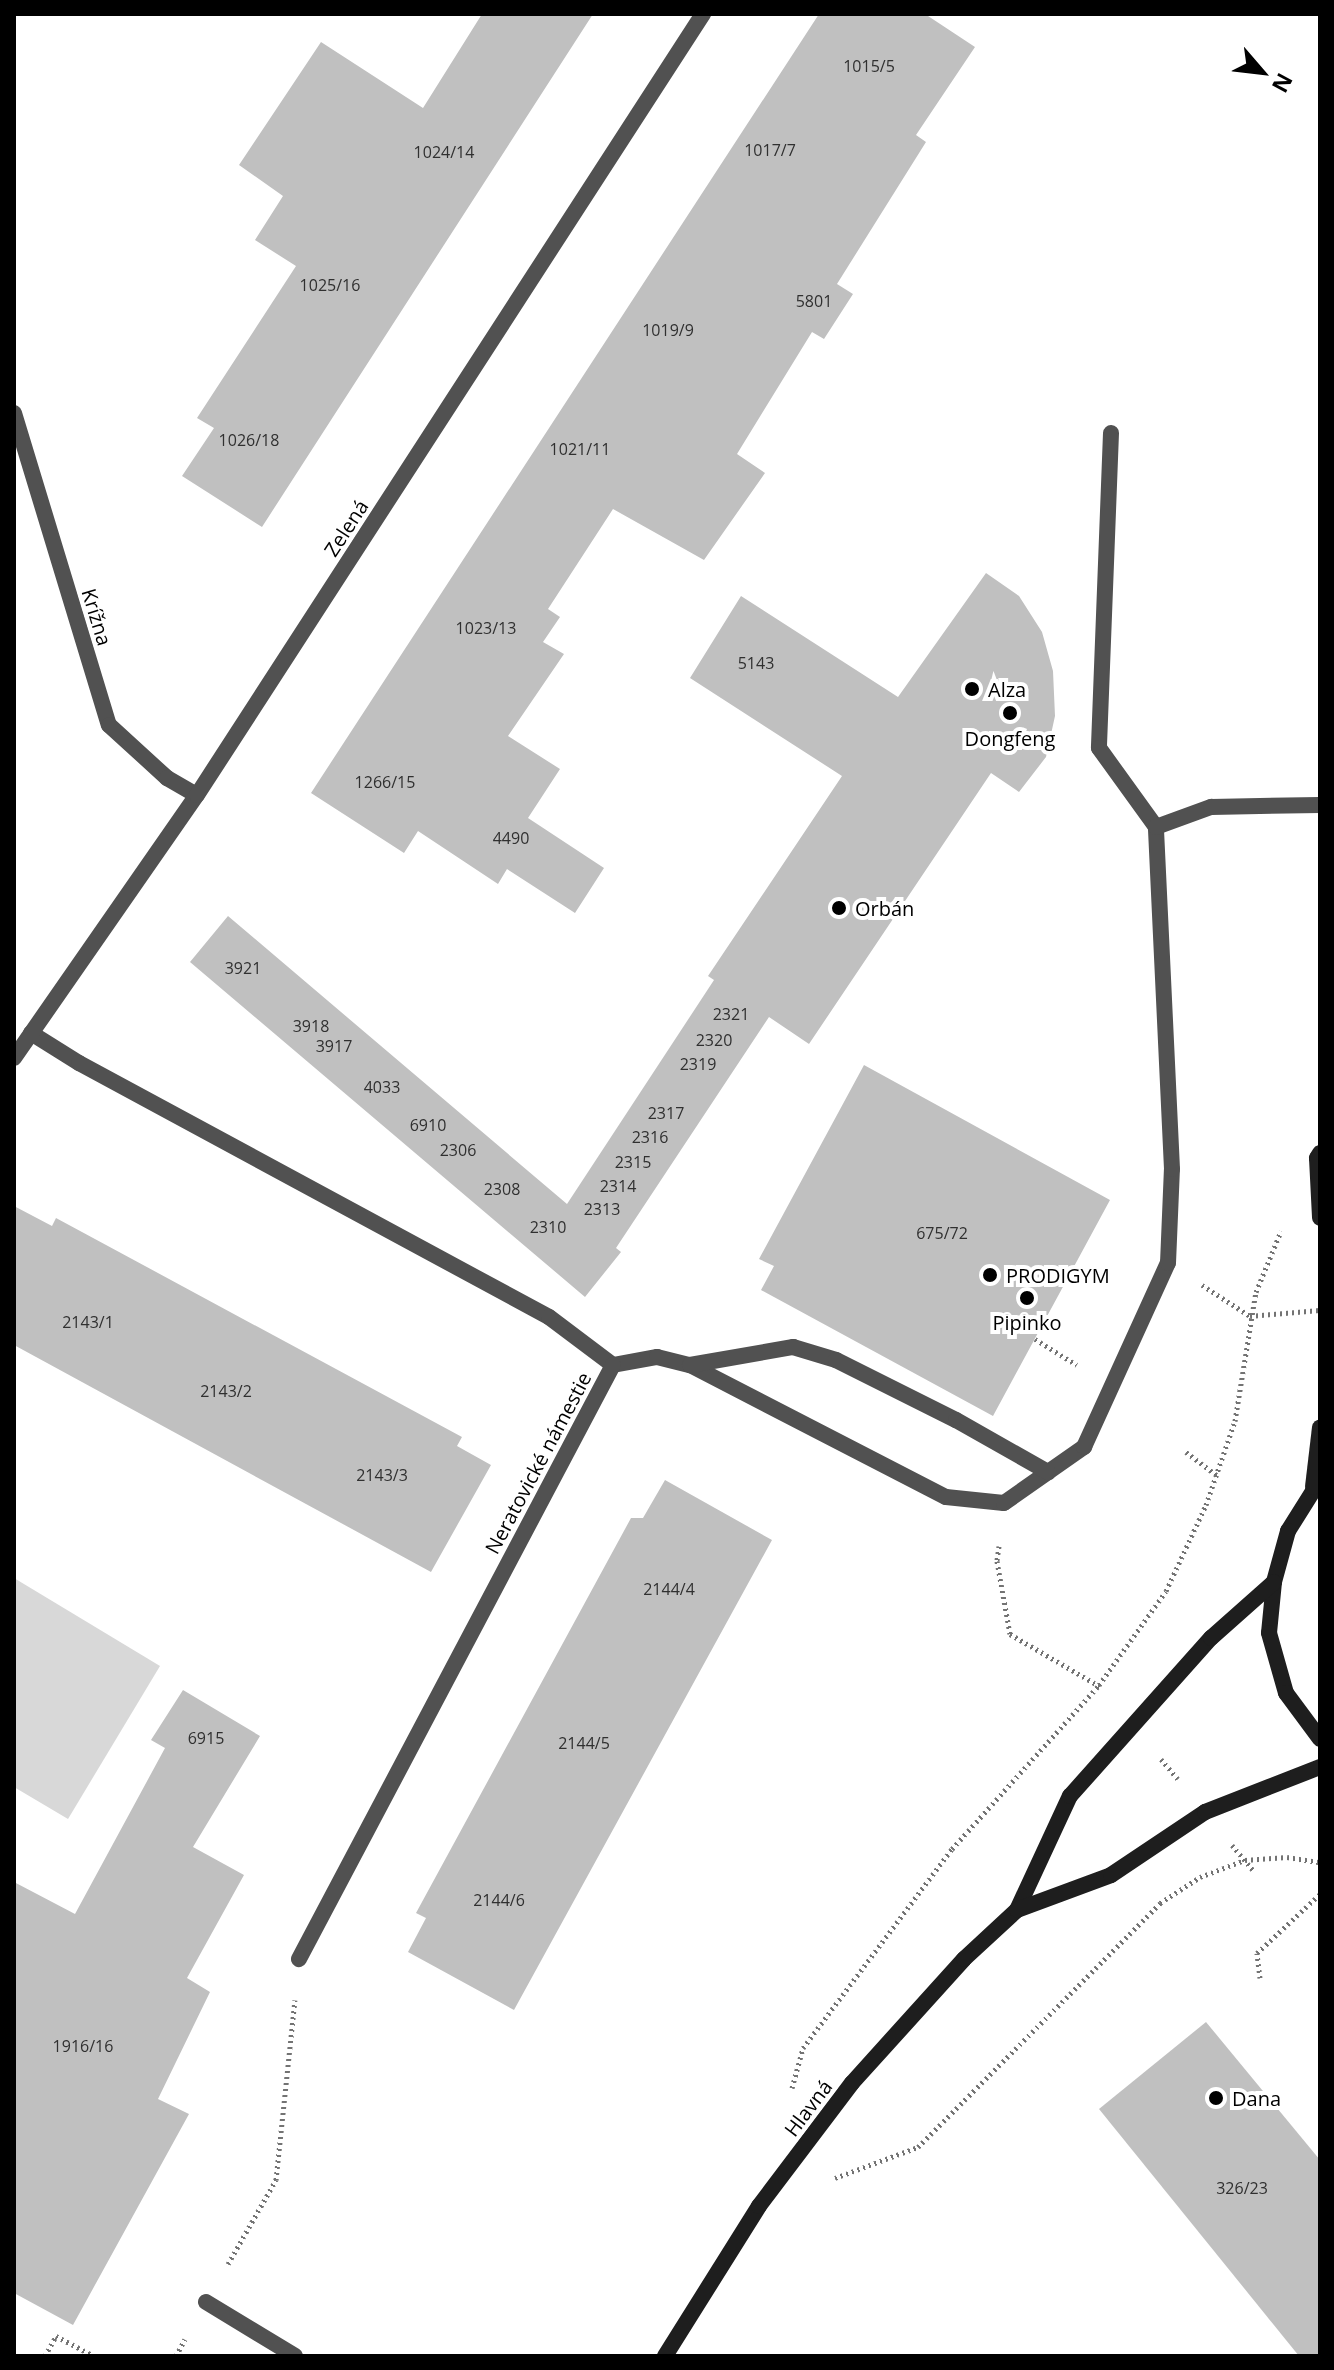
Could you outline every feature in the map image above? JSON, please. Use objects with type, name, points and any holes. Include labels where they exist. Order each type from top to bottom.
[{"type":"main road","points":[[1320,1153],[1317,1158],[1320,1218]]},
{"type":"main road","points":[[1320,1427],[1317,1484],[1288,1531],[1274,1582],[1269,1633],[1286,1693],[1320,1739]]},
{"type":"main road","points":[[1017,1910],[1070,1796],[1211,1638],[1274,1582]]},
{"type":"main road","points":[[1017,1910],[1111,1875],[1205,1812],[1320,1767]]},
{"type":"main road","name":"Hlavná","points":[[665,2356],[759,2206],[852,2083],[964,1959],[1017,1910]]},
{"type":"street","name":"Zelená","points":[[14,1058],[197,795],[703,14]]},
{"type":"street","name":"Krížna","points":[[14,413],[109,725],[167,778],[197,795]]},
{"type":"street","points":[[613,1365],[657,1357],[690,1365],[946,1497],[1004,1503],[1084,1447],[1168,1263],[1172,1169],[1156,827],[1099,748],[1111,433]]},
{"type":"street","points":[[1156,827],[1211,807],[1320,805]]},
{"type":"street","name":"Neratovické námestie","points":[[31,1033],[79,1063],[549,1317],[613,1365],[299,1959]]},
{"type":"street","points":[[690,1365],[793,1347],[862,1373],[956,1420],[1048,1472]]},
{"type":"street","points":[[206,2302],[295,2356]]},
{"type":"path","points":[[791,2091],[803,2048],[952,1849],[1099,1685],[1166,1591],[1217,1475],[1235,1421],[1250,1316],[1270,1250],[1282,1228]]},
{"type":"path","points":[[1168,1263],[1250,1316],[1320,1310]]},
{"type":"path","points":[[1035,1339],[1088,1371]]},
{"type":"path","points":[[1186,1452],[1217,1475]]},
{"type":"path","points":[[1004,1503],[997,1561],[1010,1634],[1099,1685]]},
{"type":"path","points":[[1157,1754],[1173,1773]]},
{"type":"path","points":[[831,2179],[918,2147],[1160,1903],[1200,1877],[1245,1860],[1287,1857],[1320,1862]]},
{"type":"path","points":[[1260,1978],[1257,1953],[1320,1894]]},
{"type":"path","points":[[176,2356],[276,2180],[299,1959]]},
{"type":"path","points":[[45,2356],[56,2336],[94,2356]]},
{"type":"shaded area","points":[[14,1578],[160,1666],[68,1819],[14,1787]]},
{"type":"building","points":[[482,14],[593,14],[262,527],[182,476],[214,428],[197,418],[296,266],[255,240],[283,196],[239,165],[321,42],[423,108]]},
{"type":"building","points":[[819,14],[925,14],[975,47],[916,135],[926,142],[837,284],[853,294],[824,339],[812,332],[737,454],[765,473],[704,560],[613,509],[548,609],[560,617],[543,642],[564,654],[508,736],[560,769],[528,818],[604,868],[575,913],[507,869],[498,884],[418,831],[404,853],[311,793]]},
{"type":"building","points":[[986,573],[1019,596],[1042,632],[1053,671],[1055,716],[1046,757],[1019,792],[991,773],[809,1044],[769,1017],[616,1248],[621,1252],[585,1297],[190,962],[228,916],[567,1204],[714,980],[708,976],[842,776],[690,678],[741,596],[898,697]]},
{"type":"building","points":[[864,1065],[1110,1200],[993,1416],[761,1290],[774,1266],[759,1259]]},
{"type":"building","points":[[14,1206],[52,1226],[56,1218],[462,1437],[457,1446],[491,1465],[431,1572],[14,1345]]},
{"type":"building","points":[[665,1480],[772,1540],[514,2010],[408,1952],[426,1918],[416,1913],[631,1518],[643,1518]]},
{"type":"building","points":[[183,1690],[260,1736],[193,1847],[244,1875],[187,1978],[210,1992],[158,2099],[189,2114],[73,2325],[14,2293],[14,1882],[75,1914],[165,1748],[151,1740]]},
{"type":"building","points":[[1206,2022],[1320,2160],[1320,2356],[1299,2356],[1099,2109]]},
{"type":"place","name":"Alza","points":[[972,689]]},
{"type":"place","name":"Dongfeng","points":[[1010,713]]},
{"type":"place","name":"Orbán","points":[[839,908]]},
{"type":"place","name":"PRODIGYM","points":[[990,1275]]},
{"type":"place","name":"Pipinko","points":[[1027,1298]]},
{"type":"place","name":"Dana","points":[[1216,2098]]}]
